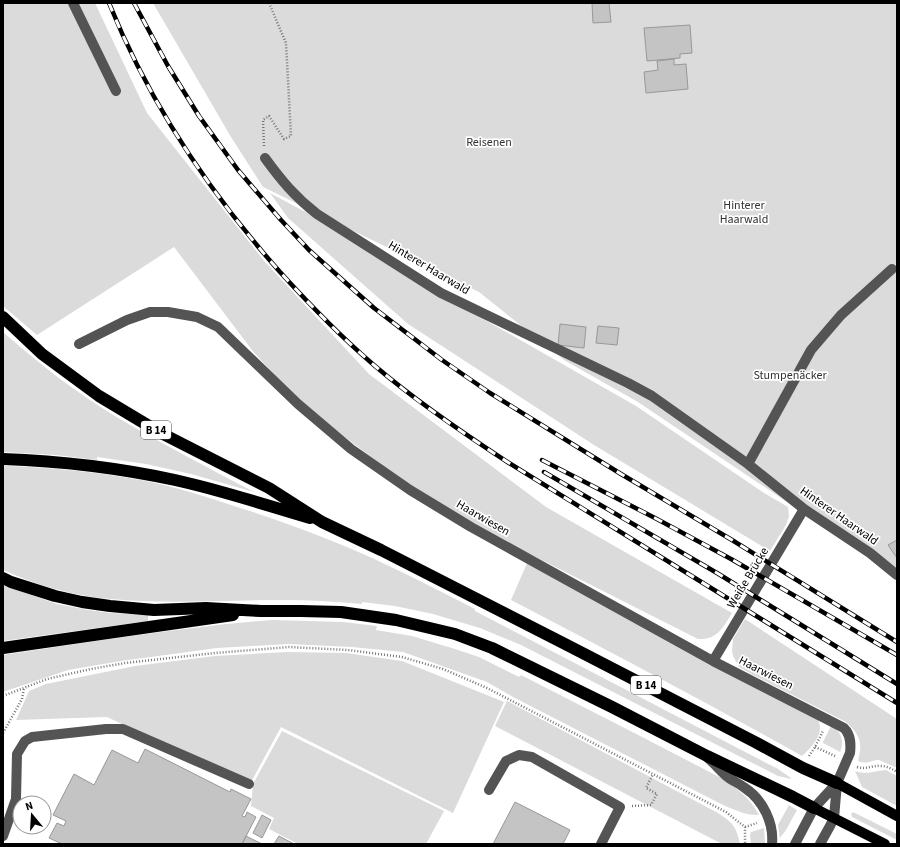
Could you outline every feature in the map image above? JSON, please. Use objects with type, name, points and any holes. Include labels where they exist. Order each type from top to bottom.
[{"type":"highway","name":"B 14","points":[[3,318],[42,354],[99,396],[158,432],[269,488],[322,522],[381,550],[803,768],[837,783]]},
{"type":"highway","name":"B 14","points":[[3,460],[72,464],[138,473],[210,489],[322,522]]},
{"type":"highway","points":[[3,578],[55,596],[110,606],[154,610],[206,608],[260,611],[301,610],[341,612],[396,620],[455,634],[492,648],[814,808]]},
{"type":"highway","points":[[3,648],[260,611]]},
{"type":"main road","points":[[837,783],[897,816]]},
{"type":"main road","points":[[814,808],[885,844]]},
{"type":"street","points":[[73,3],[116,92]]},
{"type":"street","name":"Hinterer Haarwald","points":[[265,158],[293,193],[317,214],[441,293],[652,396],[748,464],[802,512],[870,553],[897,575]]},
{"type":"street","points":[[748,464],[811,350],[841,315],[892,269]]},
{"type":"street","name":"Haarwiesen","points":[[79,344],[127,320],[150,312],[168,312],[197,317],[218,327],[298,404],[351,449],[410,490],[471,527],[713,661],[844,728],[848,731],[850,738],[850,753],[837,783]]},
{"type":"street","name":"Weiße Brücke","points":[[713,661],[802,512]]},
{"type":"street","points":[[3,836],[16,799],[17,754],[25,740],[32,737],[106,728],[123,729],[249,784]]},
{"type":"street","points":[[489,790],[506,761],[519,756],[532,757],[620,807],[601,844]]},
{"type":"street","points":[[707,756],[728,777],[752,793],[761,803],[771,828],[772,844]]},
{"type":"street","points":[[795,844],[814,808],[837,783]]},
{"type":"street","points":[[820,844],[834,818],[837,783]]},
{"type":"path","points":[[265,158],[263,120],[269,116],[284,139],[291,136],[286,43],[269,3]]},
{"type":"path","points":[[3,696],[47,680],[91,669],[125,663],[215,652],[289,647],[348,650],[402,656],[443,669],[487,688],[726,812],[745,827],[746,844]]},
{"type":"path","points":[[3,733],[22,699],[24,688]]},
{"type":"path","points":[[863,769],[881,766],[888,767],[897,772]]},
{"type":"path","points":[[620,807],[651,804],[657,794],[646,788],[653,774]]},
{"type":"green space","points":[[3,3],[95,3],[147,113],[265,262],[369,374],[546,507],[732,613],[719,632],[705,639],[698,639],[441,509],[298,402],[252,350],[174,247],[37,335],[3,306]]},
{"type":"green space","points":[[153,3],[897,3],[897,576],[638,402],[564,360],[479,292],[263,187],[231,137]]},
{"type":"green space","points":[[270,193],[326,223],[394,268],[636,406],[764,493],[788,507],[789,516],[786,525],[770,551],[594,445],[408,324],[288,218]]},
{"type":"green space","points":[[3,332],[57,377],[100,407],[166,445],[254,492],[191,474],[146,464],[97,457],[97,460],[56,455],[3,452]]},
{"type":"green space","points":[[3,466],[72,470],[153,482],[177,488],[273,519],[355,550],[475,609],[475,611],[778,769],[791,779],[778,776],[521,645],[480,628],[433,614],[395,606],[362,602],[362,604],[324,601],[268,600],[177,602],[114,599],[65,592],[23,578],[3,570]]},
{"type":"green space","points":[[528,561],[816,717],[820,727],[814,743],[802,756],[730,716],[511,600]]},
{"type":"green space","points":[[3,585],[57,604],[111,613],[148,615],[148,621],[3,641]]},
{"type":"green space","points":[[745,619],[897,719],[897,768],[879,760],[867,762],[858,761],[860,749],[859,739],[846,722],[739,667],[733,656],[733,639]]},
{"type":"green space","points":[[272,620],[343,622],[377,626],[376,630],[412,636],[479,657],[519,677],[521,675],[723,779],[743,794],[756,809],[759,815],[746,814],[725,806],[513,697],[487,682],[403,652],[352,647],[288,644],[217,648],[68,670],[3,692],[3,655],[171,631]]},
{"type":"green space","points":[[288,652],[346,653],[402,661],[504,702],[453,813],[281,727],[250,784],[107,717],[16,720],[29,691],[46,684],[135,666],[215,656]]},
{"type":"green space","points":[[507,701],[718,813],[733,826],[740,844],[722,844],[495,726]]},
{"type":"green space","points":[[831,726],[840,734],[842,744],[840,752],[823,743]]},
{"type":"green space","points":[[282,731],[444,811],[426,844],[298,844],[269,829],[274,818],[251,806],[253,784]]},
{"type":"green space","points":[[886,770],[897,776],[897,806],[862,787],[855,771],[866,773]]},
{"type":"green space","points":[[789,805],[797,810],[780,838],[778,825]]},
{"type":"green space","points":[[853,812],[897,834],[897,840],[852,817],[851,814]]},
{"type":"green space","points":[[764,828],[765,844],[751,844],[751,832]]},
{"type":"building","points":[[592,3],[609,3],[611,22],[593,23]]},
{"type":"building","points":[[690,25],[692,53],[680,54],[680,58],[647,61],[644,28]]},
{"type":"building","points":[[674,59],[674,65],[686,64],[688,89],[646,93],[644,72],[658,70],[657,61]]},
{"type":"building","points":[[560,324],[586,327],[584,348],[558,345]]},
{"type":"building","points":[[598,326],[619,328],[617,345],[596,343]]},
{"type":"building","points":[[897,540],[897,558],[888,545]]},
{"type":"building","points":[[145,749],[230,792],[231,789],[251,799],[242,816],[245,817],[247,812],[256,817],[242,844],[62,844],[49,838],[52,835],[57,823],[64,826],[66,821],[53,815],[74,774],[94,785],[112,750],[138,763]]},
{"type":"building","points":[[515,802],[570,830],[563,844],[493,844]]},
{"type":"building","points":[[262,815],[271,820],[262,838],[253,833]]},
{"type":"building","points":[[246,836],[262,844],[242,844]]},
{"type":"building","points":[[279,836],[294,844],[274,844]]},
{"type":"railway","points":[[109,3],[125,40],[162,111],[205,178],[254,242],[280,272],[303,297],[362,355],[424,405],[457,429],[509,463],[897,703]]},
{"type":"railway","points":[[134,3],[168,66],[199,116],[238,170],[309,250],[374,308],[442,360],[490,393],[897,642]]},
{"type":"railway","points":[[542,460],[731,559],[897,655]]},
{"type":"railway","points":[[544,472],[717,573],[897,684]]},
{"type":"park label","name":"Reisenen","points":[[489,142]]},
{"type":"park label","name":"Stumpenäcker","points":[[790,375]]}]
